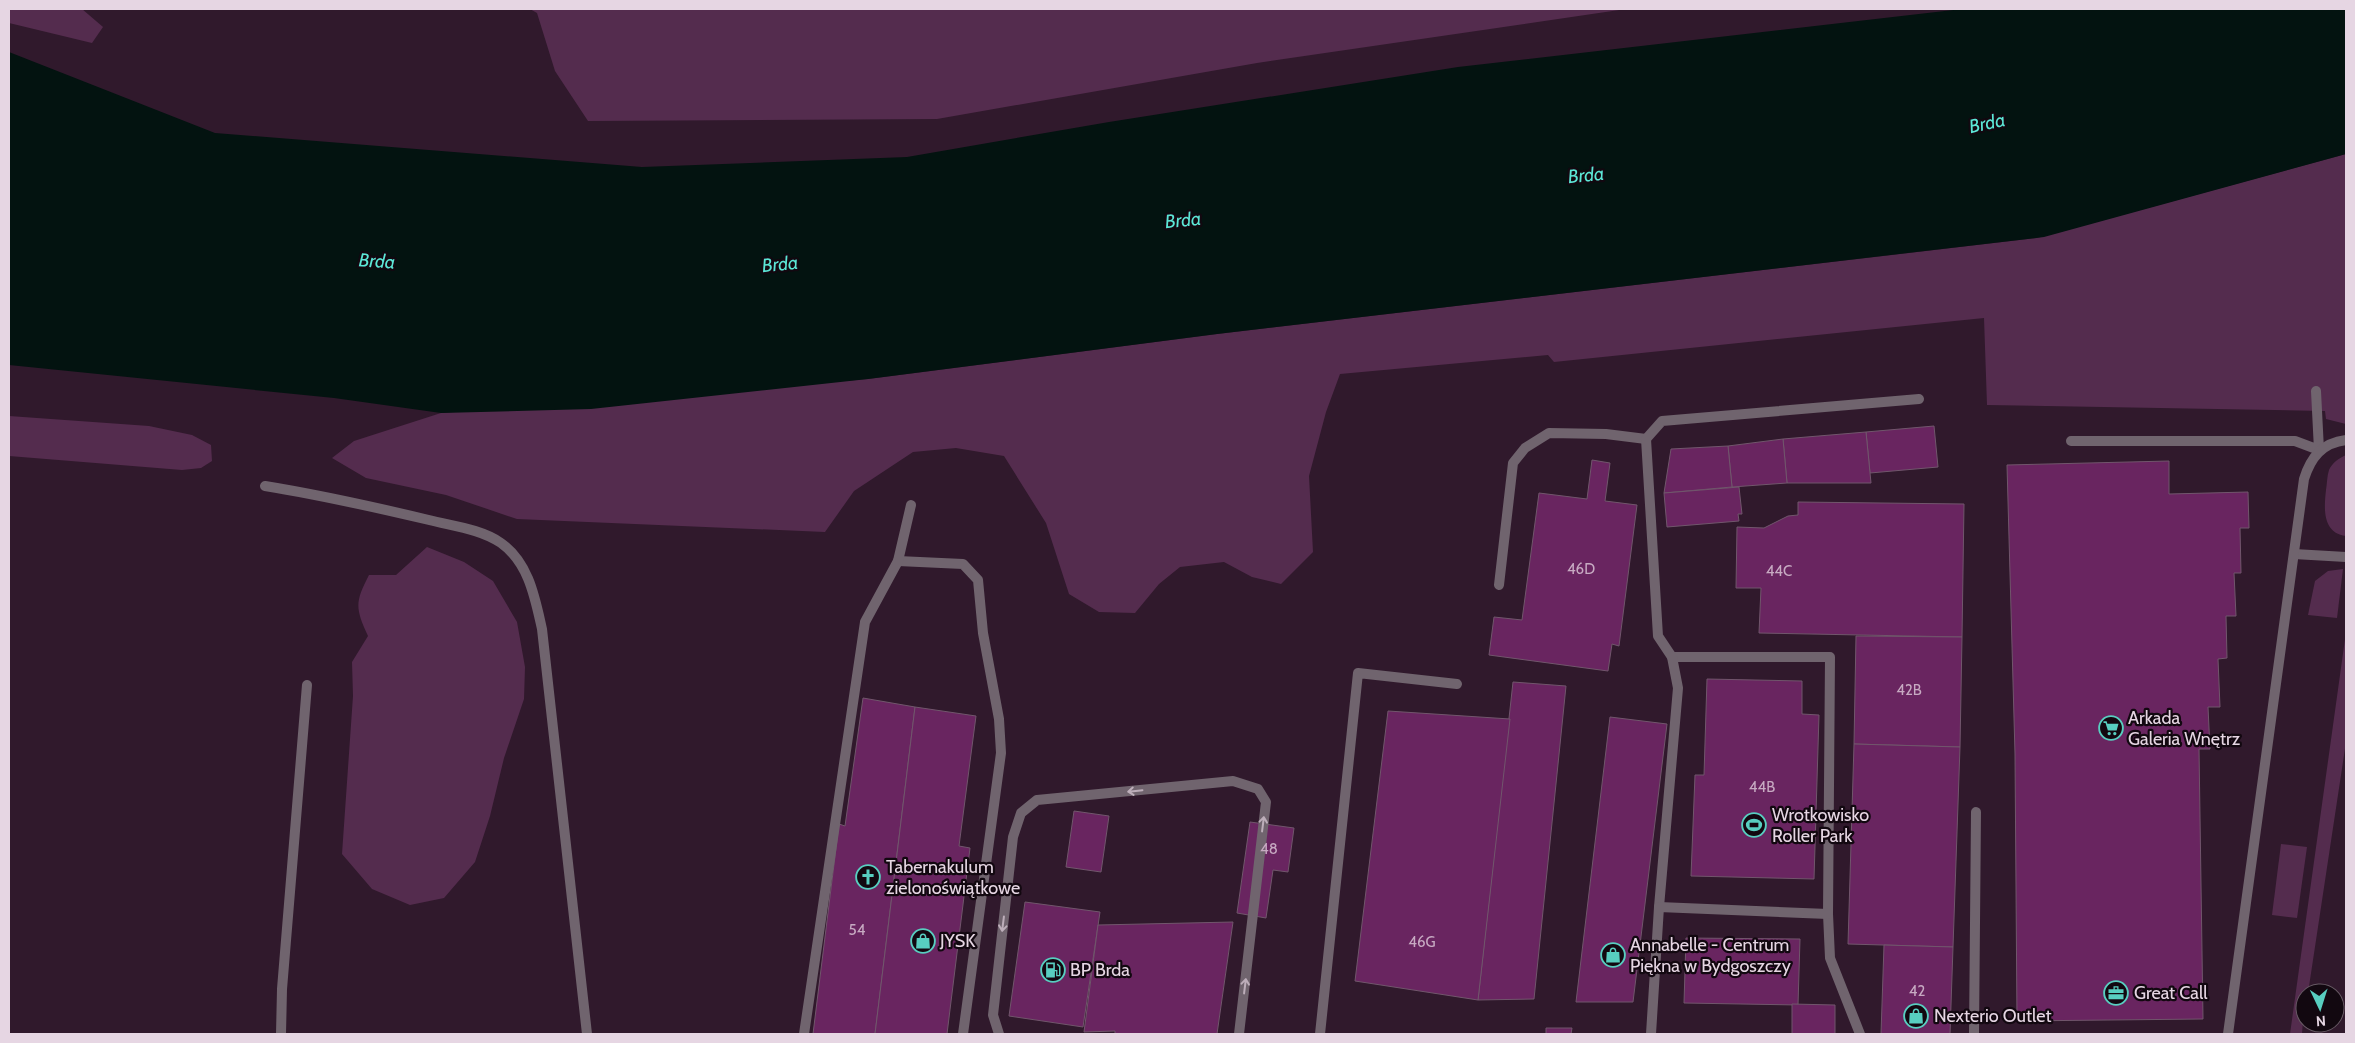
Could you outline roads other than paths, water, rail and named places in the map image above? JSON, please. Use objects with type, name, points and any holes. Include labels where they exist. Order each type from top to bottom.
[{"type":"lane","points":[[2316,391],[2319,450]]},
{"type":"lane","points":[[1651,1034],[1659,907],[1678,688],[1672,657],[1658,636],[1646,439],[1662,421],[1919,399]]},
{"type":"lane","points":[[1499,585],[1512,463],[1525,448],[1548,433],[1606,434],[1646,439]]},
{"type":"lane","points":[[2228,1034],[2304,479],[2309,462],[2319,450],[2346,440]]},
{"type":"lane","points":[[2071,441],[2295,441],[2319,450]]},
{"type":"lane","points":[[265,486],[324,495],[472,530],[501,543],[522,565],[534,591],[542,630],[587,1034]]},
{"type":"lane","points":[[804,1034],[865,622],[898,561],[911,504]]},
{"type":"lane","points":[[2294,554],[2346,558]]},
{"type":"lane","points":[[898,561],[963,564],[978,580],[983,633],[999,719],[1001,753],[963,1034]]},
{"type":"lane","points":[[1672,657],[1830,656],[1828,914],[1830,958],[1860,1034]]},
{"type":"lane","points":[[1320,1034],[1358,673],[1457,684]]},
{"type":"lane","points":[[281,1034],[282,989],[307,685]]},
{"type":"lane","points":[[1000,1034],[993,1015],[1013,837],[1021,814],[1037,800],[1233,781],[1258,788],[1266,802],[1239,1034]]},
{"type":"lane","points":[[1974,1034],[1976,812]]},
{"type":"lane","points":[[1659,907],[1828,914]]},
{"type":"water","name":"Brda","points":[[1962,9],[2346,9],[2346,154],[2044,237],[1217,334],[868,379],[591,409],[441,413],[334,398],[9,365],[9,52],[215,133],[642,167],[907,157],[1109,122],[1458,67]]},
{"type":"place","name":"Arkada Galeria Wnętrz","points":[[2111,728]]},
{"type":"place","name":"Wrotkowisko Roller Park","points":[[1754,825]]},
{"type":"place","name":"Tabernakulum zielonoświątkowe","points":[[868,877]]},
{"type":"place","name":"JYSK","points":[[923,941]]},
{"type":"place","name":"Annabelle - Centrum Piękna w Bydgoszczy","points":[[1613,955]]},
{"type":"place","name":"BP Brda","points":[[1053,970]]},
{"type":"place","name":"Great Call","points":[[2116,993]]},
{"type":"place","name":"Nexterio Outlet","points":[[1916,1016]]}]
